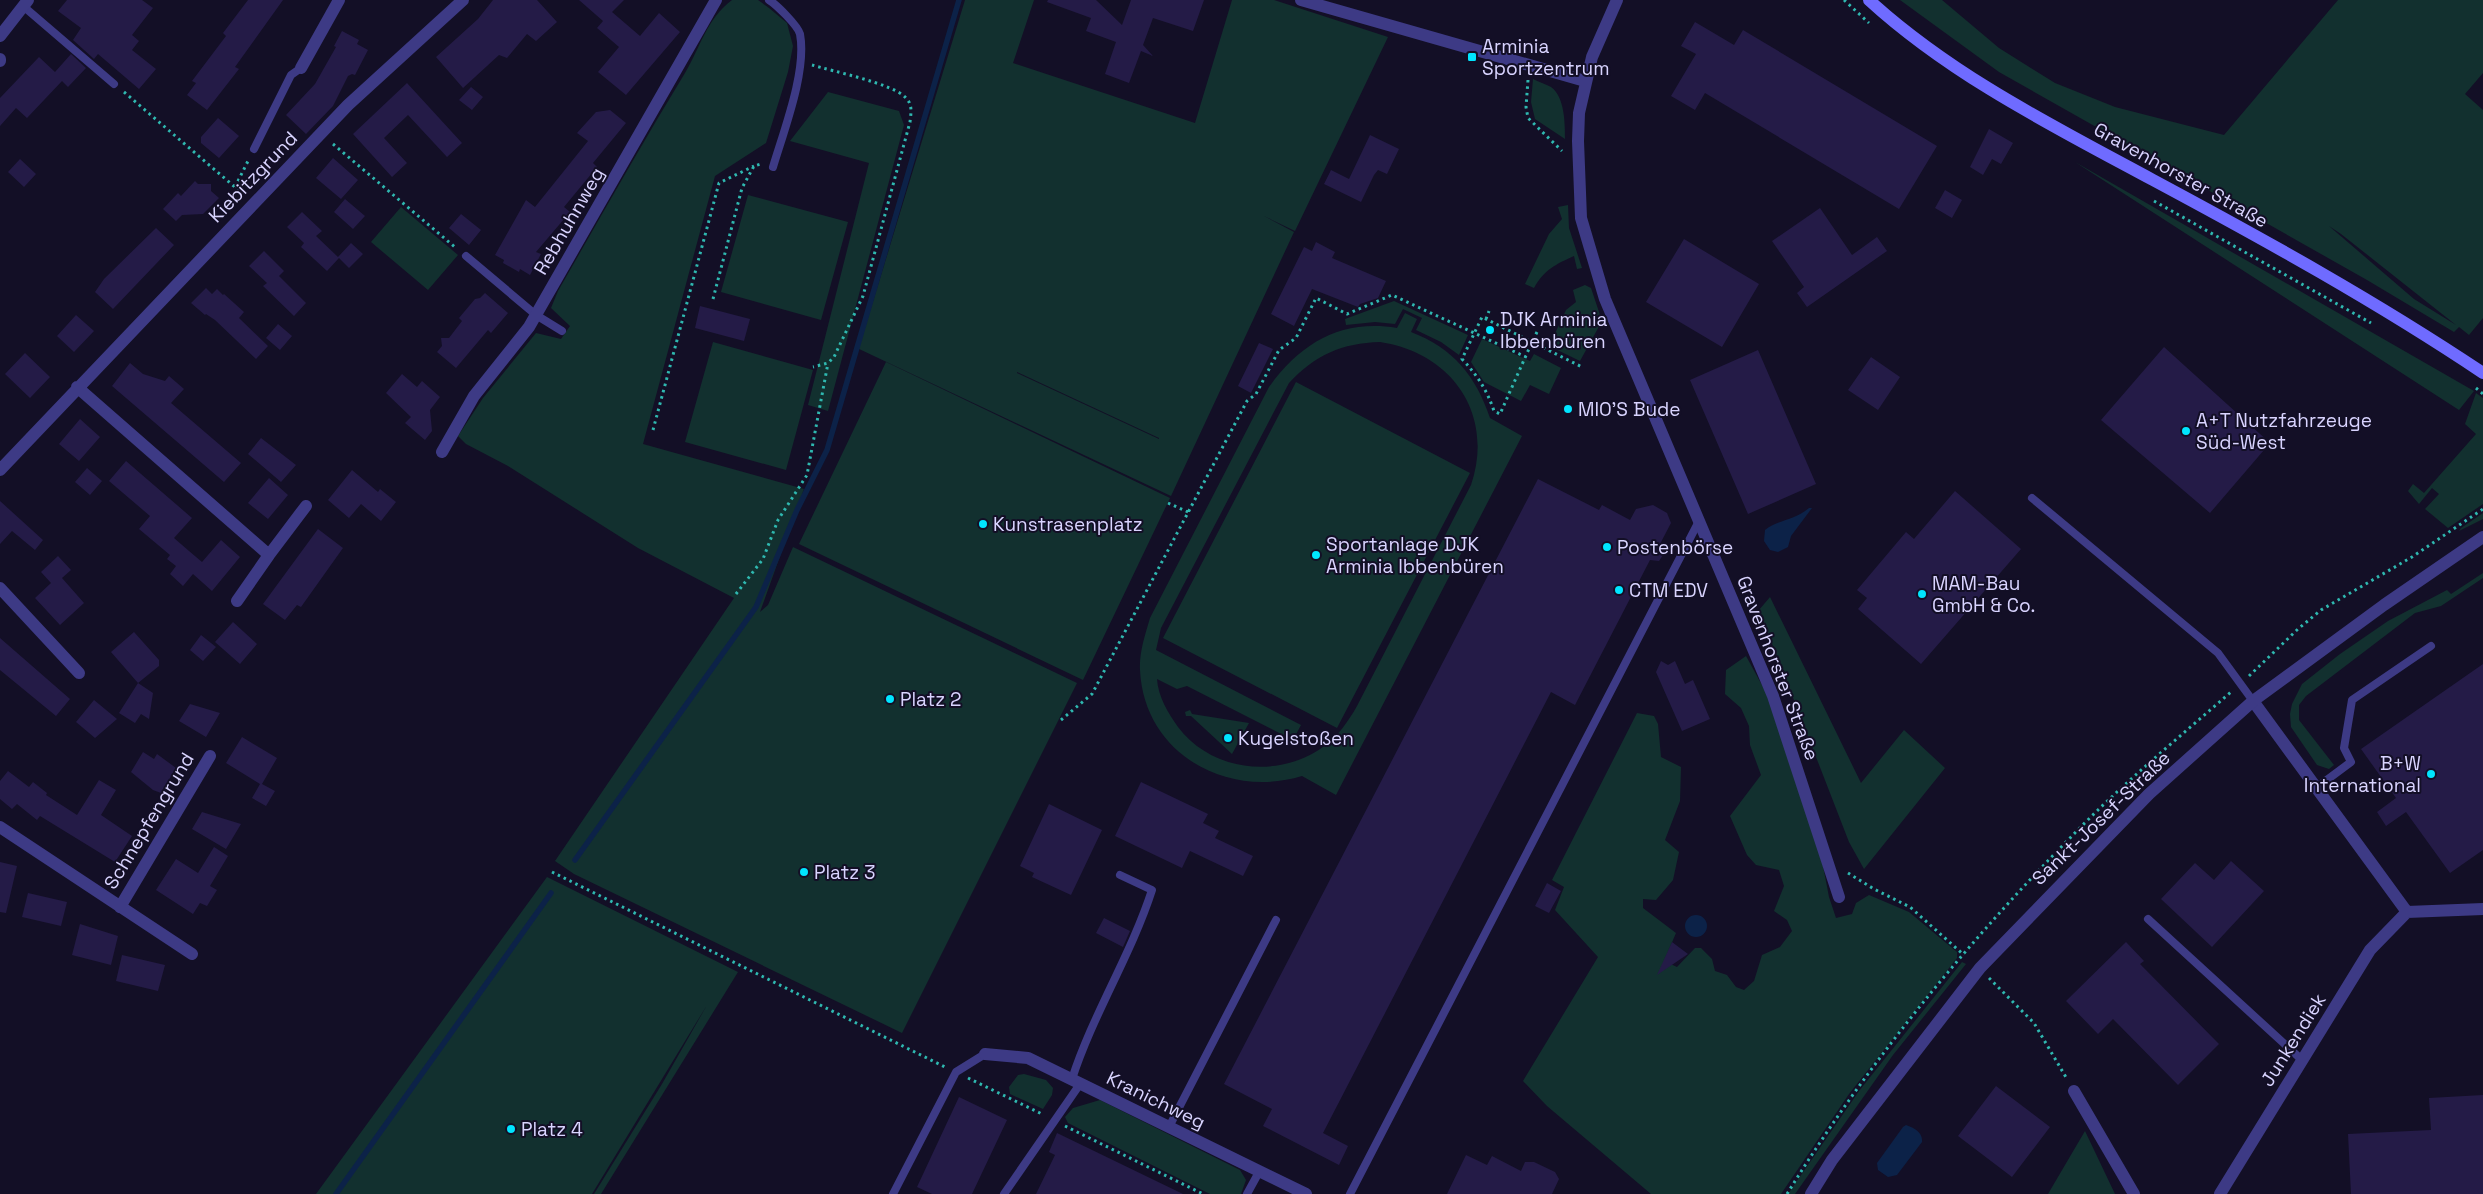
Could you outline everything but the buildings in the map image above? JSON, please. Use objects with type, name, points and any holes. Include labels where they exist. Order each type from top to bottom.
[{"type":"main road","name":"Gravenhorster Straße","points":[[1869,0],[1943,59],[2021,109],[2179,194],[2350,291],[2436,342],[2483,373]]},
{"type":"street","points":[[302,68],[339,0]]},
{"type":"street","name":"Kiebitzgrund","points":[[0,470],[77,387],[348,105],[463,0]]},
{"type":"street","name":"Rebhuhnweg","points":[[442,452],[474,396],[529,328],[716,0]]},
{"type":"street","name":"Gravenhorster Straße","points":[[1617,0],[1601,32],[1585,81],[1578,141],[1581,218],[1605,299],[1773,696],[1839,897]]},
{"type":"street","points":[[1308,1],[1585,81]]},
{"type":"street","points":[[0,36],[26,3]]},
{"type":"street","points":[[77,387],[269,555]]},
{"type":"street","points":[[237,601],[306,506]]},
{"type":"street","name":"Sankt-Josef-Straße","points":[[1811,1194],[1832,1160],[1980,968],[2149,794],[2253,701],[2384,605],[2483,538]]},
{"type":"street","points":[[0,588],[78,672]]},
{"type":"street","points":[[2253,701],[2407,912],[2483,909]]},
{"type":"street","name":"Schnepfengrund","points":[[120,907],[210,756]]},
{"type":"street","name":"Schnepfengrund","points":[[0,827],[192,954]]},
{"type":"street","name":"Junkendiek","points":[[2220,1194],[2370,950],[2407,912]]},
{"type":"street","name":"Kranichweg","points":[[985,1054],[1028,1058],[1306,1194]]},
{"type":"street","points":[[2074,1091],[2134,1194]]},
{"type":"lane","points":[[769,0],[776,5],[800,33],[800,75],[773,167]]},
{"type":"lane","points":[[26,3],[114,84]]},
{"type":"lane","points":[[254,149],[291,75],[302,68]]},
{"type":"lane","points":[[466,256],[536,316],[562,332]]},
{"type":"lane","points":[[2032,498],[2218,653],[2253,701]]},
{"type":"lane","points":[[1350,1194],[1700,521]]},
{"type":"lane","points":[[2316,788],[2351,762],[2344,748],[2352,700],[2431,646]]},
{"type":"lane","points":[[1004,1194],[1076,1082],[1080,1056],[1140,928],[1152,890],[1120,875]]},
{"type":"lane","points":[[2148,919],[2302,1060]]},
{"type":"lane","points":[[1169,1127],[1276,920]]},
{"type":"lane","points":[[893,1194],[956,1072],[985,1054]]},
{"type":"lane","points":[[1248,1194],[1259,1172]]},
{"type":"path","points":[[736,594],[763,559],[778,520],[807,476],[828,363],[844,338],[863,296],[910,122],[912,107],[905,96],[891,89],[800,61]]},
{"type":"path","points":[[1530,65],[1526,107],[1528,118],[1536,128],[1558,144],[1563,152]]},
{"type":"path","points":[[114,84],[254,203]]},
{"type":"path","points":[[321,134],[466,256]]},
{"type":"path","points":[[235,187],[254,149]]},
{"type":"path","points":[[653,430],[719,183],[759,164],[773,167]]},
{"type":"path","points":[[713,299],[742,188],[754,166]]},
{"type":"path","points":[[1062,720],[1092,694],[1247,401],[1256,394],[1278,350],[1296,338],[1316,298],[1347,314],[1392,295],[1526,357]]},
{"type":"path","points":[[1486,319],[1489,311]]},
{"type":"path","points":[[1537,332],[1532,342],[1500,414],[1494,411],[1489,396],[1479,379],[1462,359],[1482,317],[1486,319],[1532,342],[1582,367]]},
{"type":"path","points":[[813,367],[828,363]]},
{"type":"path","points":[[1168,503],[1188,512]]},
{"type":"path","points":[[552,872],[1204,1194]]},
{"type":"green space","points":[[732,0],[758,0],[787,23],[793,46],[788,72],[766,143],[715,176],[643,444],[804,489],[760,612],[768,605],[793,547],[1077,683],[902,1033],[574,874],[555,861],[734,598],[638,548],[508,466],[466,444],[458,436],[483,398],[536,333],[561,339],[570,326],[551,308],[558,291],[691,63],[710,25]]},
{"type":"green space","points":[[965,0],[1034,0],[1013,63],[1195,123],[1232,0],[1274,0],[1388,37],[1295,231],[1264,216],[1294,232],[1171,496],[857,348],[867,321]],"holes":[[[1017,372],[1159,438],[1159,439]]]},
{"type":"green space","points":[[1900,0],[1942,0],[1999,48],[2055,83],[2115,107],[2224,135],[2338,0],[2483,0],[2483,73],[2465,94],[2483,110],[2483,318],[2469,335],[2459,327],[2454,332],[2367,280],[1999,72]],"holes":[[[2329,226],[2456,325],[2414,299]]]},
{"type":"green space","points":[[1533,79],[1556,91],[1562,104],[1565,139],[1535,119],[1531,102]]},
{"type":"green space","points":[[828,92],[899,111],[904,125],[828,411],[808,405],[869,163],[790,141]]},
{"type":"green space","points":[[2075,162],[2474,391],[2459,410]]},
{"type":"green space","points":[[748,195],[848,222],[821,320],[721,292]]},
{"type":"green space","points":[[1568,205],[1569,228],[1582,268],[1577,269],[1574,256],[1551,268],[1534,288],[1525,284],[1549,234],[1562,219],[1558,207]]},
{"type":"green space","points":[[401,207],[458,255],[428,290],[371,242]]},
{"type":"green space","points":[[1585,285],[1591,288],[1602,321],[1580,361],[1549,346],[1566,310],[1576,302],[1573,290]]},
{"type":"green space","points":[[1394,301],[1468,335],[1459,355],[1441,342],[1416,330],[1422,318],[1403,309],[1395,324],[1375,322],[1346,325],[1345,319]]},
{"type":"green space","points":[[1405,313],[1417,319],[1411,332],[1439,346],[1451,355],[1461,365],[1478,389],[1490,418],[1522,436],[1336,795],[1302,776],[1274,781],[1246,781],[1219,775],[1194,763],[1173,747],[1156,725],[1145,700],[1140,670],[1140,657],[1150,618],[1269,387],[1281,371],[1309,347],[1340,331],[1358,327],[1377,326],[1397,328]],"holes":[[[1380,342],[1406,348],[1428,359],[1447,373],[1461,391],[1472,411],[1477,434],[1477,459],[1471,485],[1357,706],[1338,733],[1323,747],[1305,757],[1286,764],[1266,767],[1246,766],[1227,762],[1209,754],[1192,742],[1174,722],[1161,698],[1157,679],[1177,689],[1187,686],[1293,740],[1301,725],[1156,650],[1161,628],[1289,383],[1319,358],[1341,348]]]},
{"type":"green space","points":[[1482,339],[1530,361],[1534,354],[1561,368],[1549,394],[1530,385],[1521,401],[1484,382],[1471,362]]},
{"type":"green space","points":[[713,342],[813,370],[786,470],[685,442]]},
{"type":"green space","name":"Kunstrasenplatz","points":[[886,362],[1170,498],[1083,680],[799,544]]},
{"type":"green space","name":"Sportanlage DJK Arminia Ibbenbüren","points":[[1296,382],[1470,473],[1337,728],[1163,638]]},
{"type":"green space","points":[[2476,393],[2483,398],[2483,504],[2448,528],[2425,509],[2439,494],[2432,488],[2419,504],[2408,491],[2413,484],[2424,493],[2476,434],[2465,424]]},
{"type":"green space","points":[[2483,513],[2483,519],[2459,531],[2461,528]]},
{"type":"green space","points":[[2483,573],[2483,578],[2441,606],[2415,613],[2306,696],[2299,705],[2299,720],[2334,765],[2329,769],[2317,765],[2291,727],[2290,714],[2292,704],[2302,684],[2340,654],[2388,621],[2447,590],[2451,594]]},
{"type":"green space","points":[[1770,597],[1861,783],[1904,730],[1945,768],[1864,869],[1849,842],[1759,610]]},
{"type":"green space","points":[[1746,656],[1768,696],[1819,845],[1829,897],[1836,918],[1852,914],[1856,903],[1869,895],[1909,912],[1957,952],[1957,958],[1849,1094],[1781,1194],[1651,1194],[1547,1106],[1523,1081],[1598,957],[1555,910],[1564,887],[1552,880],[1637,713],[1654,716],[1658,724],[1661,757],[1681,767],[1680,801],[1665,840],[1679,852],[1673,880],[1656,900],[1643,899],[1643,908],[1676,933],[1664,961],[1677,967],[1695,948],[1701,948],[1712,959],[1715,971],[1727,975],[1736,987],[1744,990],[1754,981],[1762,955],[1780,947],[1792,931],[1787,920],[1774,911],[1784,886],[1779,870],[1756,865],[1747,855],[1730,816],[1761,775],[1750,745],[1749,726],[1741,708],[1725,694],[1726,670]]},
{"type":"green space","name":"Kugelstoßen","points":[[1190,710],[1192,714],[1249,723],[1232,754],[1191,716],[1186,716],[1185,712]]},
{"type":"green space","points":[[547,877],[738,972],[601,1194],[594,1194],[662,1084],[707,1005],[592,1194],[316,1194]]},
{"type":"green space","points":[[1962,962],[1966,964],[1893,1055],[1795,1194],[1788,1194],[1859,1091]]},
{"type":"green space","points":[[1024,1074],[1046,1080],[1053,1088],[1052,1095],[1043,1109],[1010,1094],[1009,1087],[1018,1075]]},
{"type":"green space","points":[[1100,1100],[1240,1170],[1246,1180],[1241,1194],[1210,1194],[1068,1123],[1065,1117],[1073,1108]]},
{"type":"green space","points":[[2085,1131],[2115,1194],[2048,1194]]},
{"type":"water","points":[[1812,508],[1791,536],[1788,547],[1778,552],[1770,550],[1764,541],[1765,530]]},
{"type":"water","points":[[1696,915],[1704,918],[1707,926],[1704,934],[1696,937],[1688,934],[1685,926],[1688,918]]},
{"type":"water","points":[[1906,1125],[1918,1131],[1922,1142],[1897,1175],[1888,1177],[1878,1170],[1877,1163]]},
{"type":"waterway","points":[[575,860],[756,607],[797,510],[827,450],[959,0]]},
{"type":"waterway","points":[[336,1194],[551,893]]},
{"type":"place","name":"Arminia Sportzentrum","points":[[1472,57]]},
{"type":"place","name":"DJK Arminia Ibbenbüren","points":[[1490,330]]},
{"type":"place","name":"MIO'S Bude","points":[[1568,409]]},
{"type":"place","name":"A+T Nutzfahrzeuge Süd-West","points":[[2186,431]]},
{"type":"place","name":"Kunstrasenplatz","points":[[983,524]]},
{"type":"place","name":"Postenbörse","points":[[1607,547]]},
{"type":"place","name":"Sportanlage DJK Arminia Ibbenbüren","points":[[1316,555]]},
{"type":"place","name":"CTM EDV","points":[[1619,590]]},
{"type":"place","name":"MAM-Bau GmbH & Co.","points":[[1922,594]]},
{"type":"place","name":"Platz 2","points":[[890,699]]},
{"type":"place","name":"Kugelstoßen","points":[[1228,738]]},
{"type":"place","name":"B+W International","points":[[2431,774]]},
{"type":"place","name":"Platz 3","points":[[804,872]]},
{"type":"place","name":"Platz 4","points":[[511,1129]]}]
